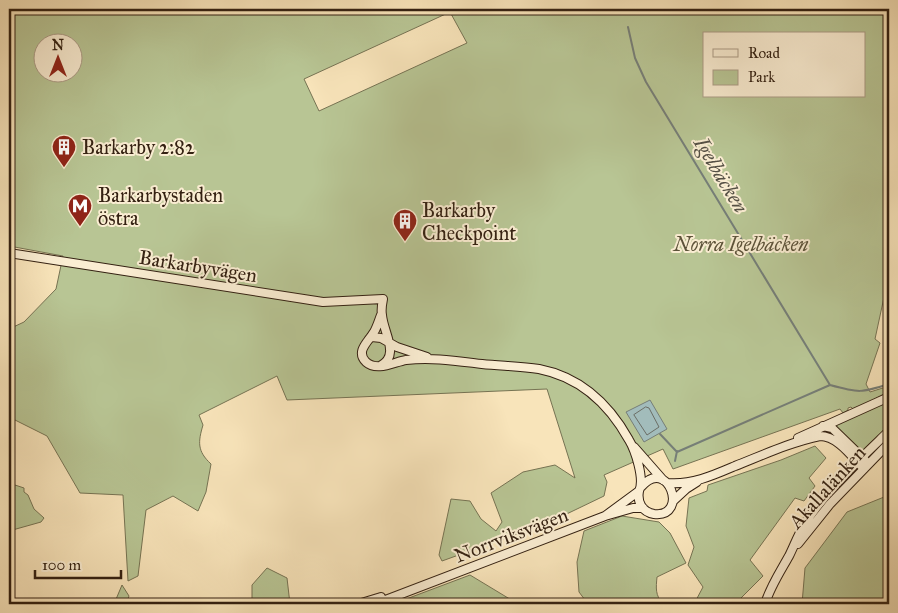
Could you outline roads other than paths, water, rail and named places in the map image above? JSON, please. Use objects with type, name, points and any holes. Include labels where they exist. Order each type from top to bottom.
[{"type":"street","name":"Barkarbyvägen","points":[[9,253],[323,302],[383,299],[381,314]]},
{"type":"street","points":[[381,314],[374,332],[362,349],[364,358],[370,365],[380,366],[405,360],[431,359],[531,368],[559,375],[578,384],[596,397],[615,417],[631,444],[673,492],[673,501]]},
{"type":"street","points":[[380,366],[385,364],[390,357],[391,347],[388,343],[381,314]]},
{"type":"street","points":[[368,340],[372,337],[381,338],[388,343],[431,359]]},
{"type":"street","points":[[782,447],[823,426],[889,397]]},
{"type":"street","points":[[823,426],[832,428],[866,466]]},
{"type":"street","name":"Akallalänken","points":[[765,604],[774,581],[803,527],[817,506],[889,431]]},
{"type":"street","points":[[640,489],[644,483],[654,479],[685,483],[703,479],[782,447],[813,437],[825,436],[834,440],[860,460]]},
{"type":"street","name":"Akallalänken","points":[[790,554],[830,504],[889,443]]},
{"type":"street","points":[[631,444],[639,470],[639,500],[647,512],[657,514],[667,510],[673,501],[703,479]]},
{"type":"street","name":"Norrviksvägen","points":[[605,516],[640,489]]},
{"type":"street","name":"Norrviksvägen","points":[[375,604],[605,516],[633,508],[643,508]]},
{"type":"street","name":"Norrviksvägen","points":[[358,604],[428,583]]},
{"type":"water","points":[[650,400],[667,429],[644,442],[626,412]]},
{"type":"waterway","name":"Igelbäcken","points":[[628,27],[635,58],[646,82],[830,385],[860,391],[889,384]]},
{"type":"waterway","points":[[660,434],[677,452],[830,385]]},
{"type":"waterway","points":[[675,461],[677,451]]},
{"type":"place","name":"Barkarby 2:82","points":[[64,168]]},
{"type":"place","name":"Barkarbystaden östra","points":[[80,227]]},
{"type":"place","name":"Barkarby Checkpoint","points":[[405,242]]},
{"type":"park label","name":"Norra Igelbäcken","points":[[741,244]]}]
